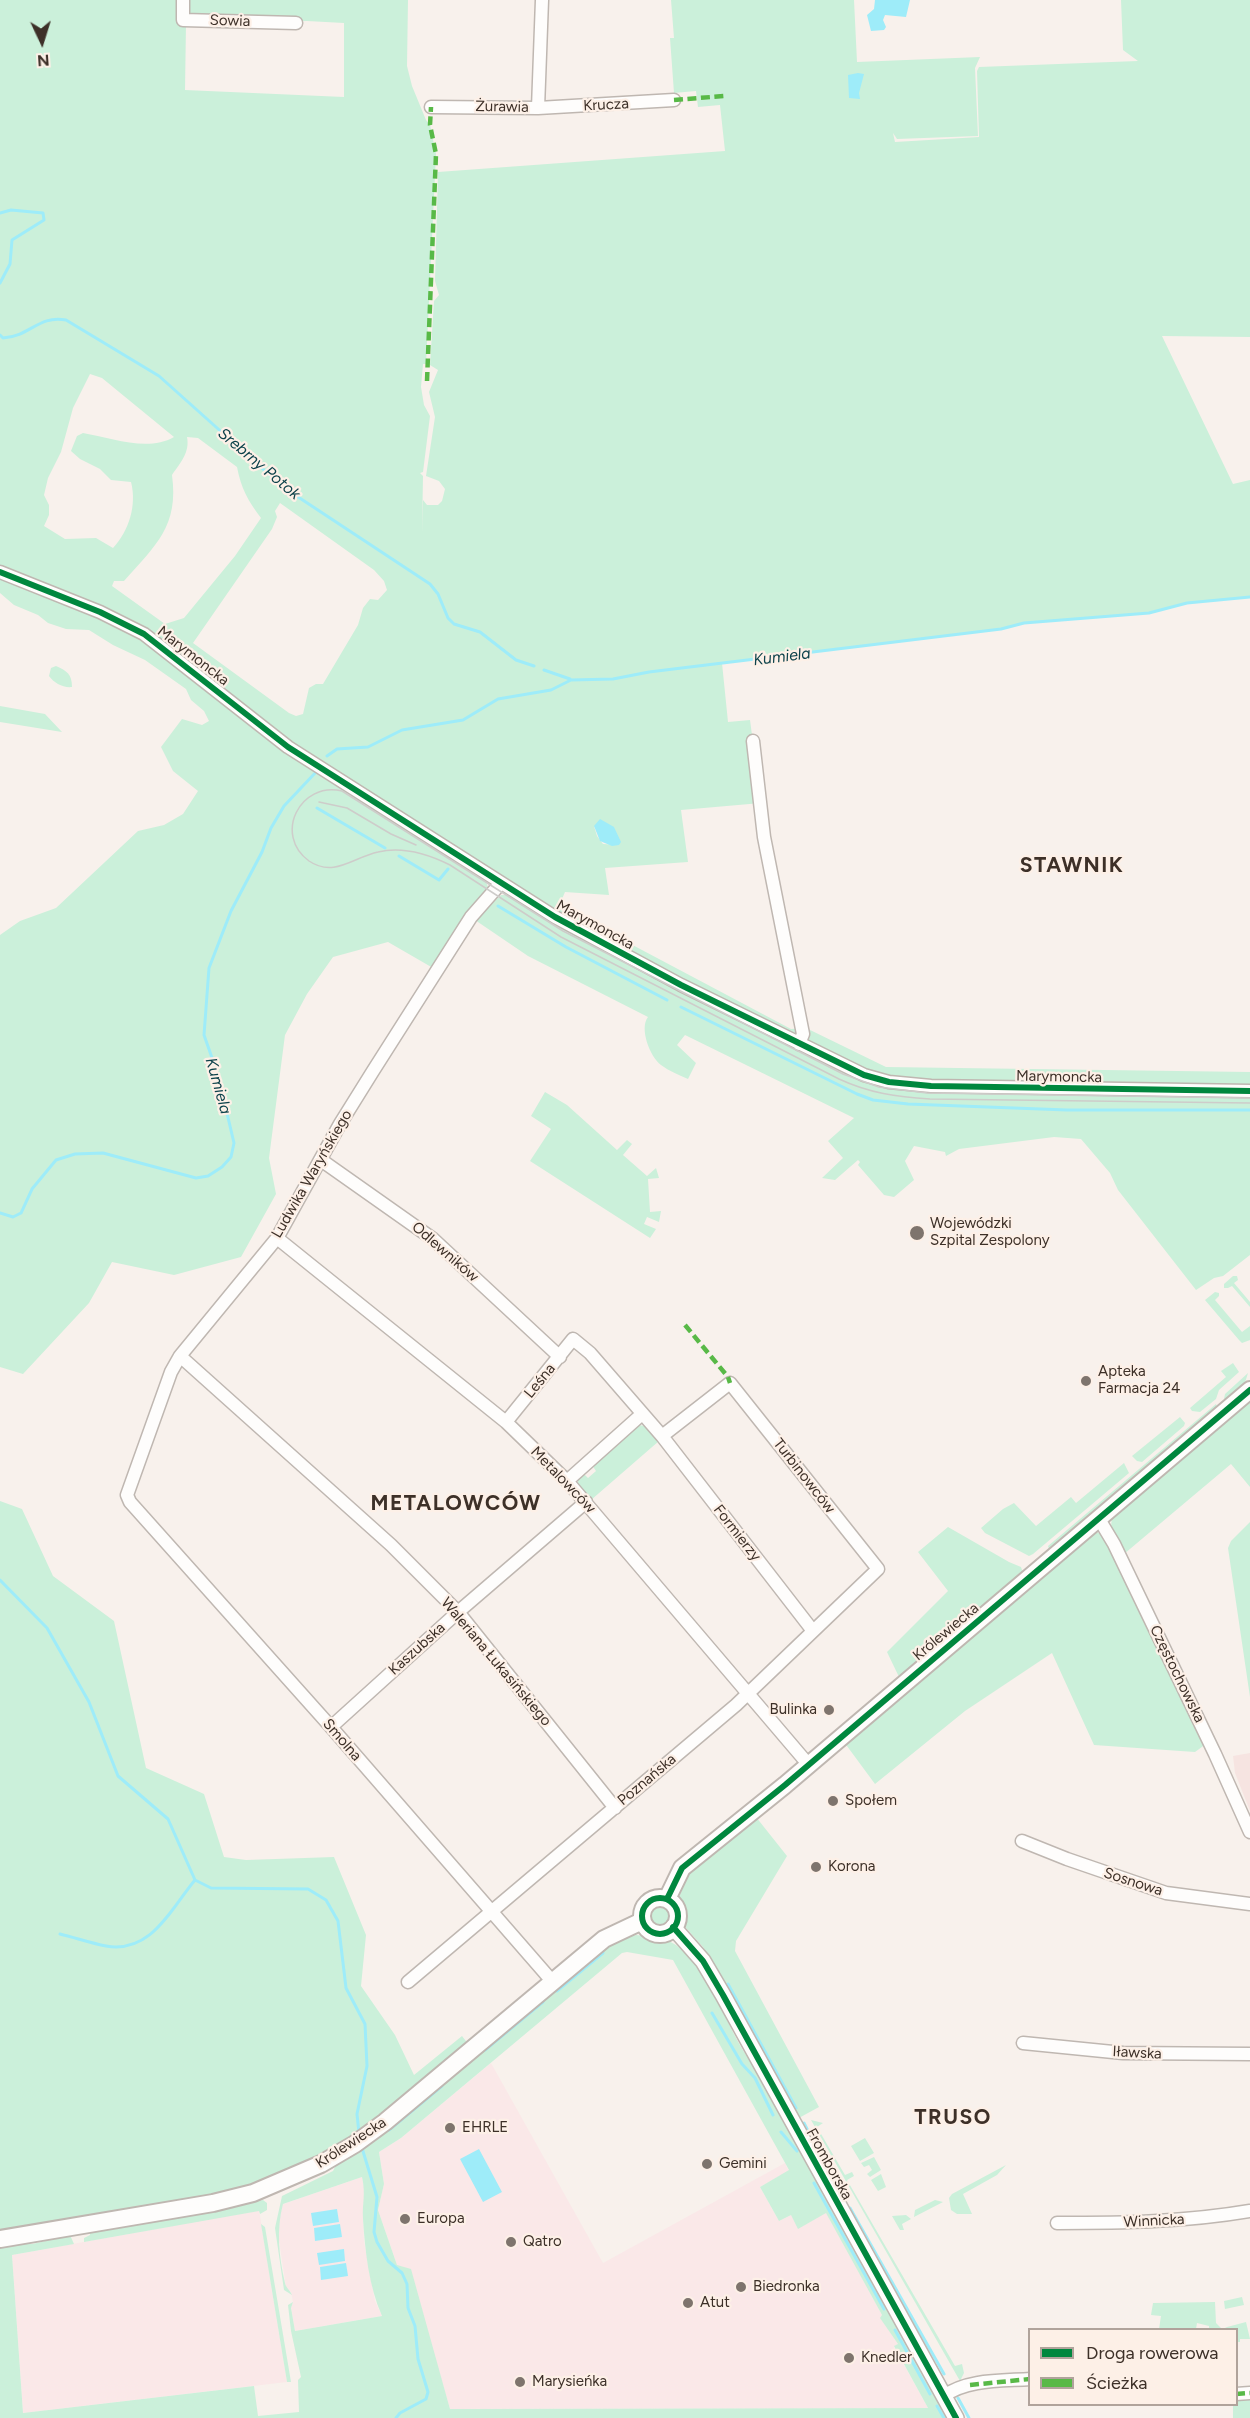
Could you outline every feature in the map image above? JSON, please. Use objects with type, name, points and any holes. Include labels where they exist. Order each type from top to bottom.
[{"type":"main road","name":"Królewiecka","points":[[667,1899],[682,1868],[1250,1390]]},
{"type":"main road","points":[[653,1899],[667,1899],[677,1912],[674,1927],[666,1933],[656,1933],[648,1929],[642,1921],[643,1908],[653,1899]]},
{"type":"main road","name":"Królewiecka","points":[[0,2239],[240,2196],[300,2174],[360,2140],[604,1939],[642,1921]]},
{"type":"street","name":"Sowia","points":[[183,0],[183,20],[296,23]]},
{"type":"street","name":"Żurawia","points":[[432,107],[538,108],[542,0]]},
{"type":"street","name":"Krucza","points":[[538,108],[674,100]]},
{"type":"street","name":"Marymoncka","points":[[0,572],[100,612],[144,634],[288,747],[500,884],[603,944],[864,1075],[904,1085],[1083,1090],[1250,1091]]},
{"type":"street","points":[[753,741],[764,837],[802,1034],[799,1044]]},
{"type":"street","name":"Ludwika Waryńskiego","points":[[130,1502],[127,1492],[171,1372],[180,1356],[277,1238],[340,1124],[471,917],[500,884]]},
{"type":"street","name":"Odlewników","points":[[321,1160],[433,1239],[560,1357]]},
{"type":"street","name":"Metalowców","points":[[277,1238],[506,1422],[567,1481],[808,1764]]},
{"type":"street","name":"Leśna","points":[[506,1422],[573,1339],[590,1353],[642,1414]]},
{"type":"street","name":"Waleriana Łukasińskiego","points":[[180,1356],[391,1545],[458,1612],[615,1808]]},
{"type":"street","name":"Turbinowców","points":[[662,1436],[730,1383],[878,1569]]},
{"type":"street","points":[[567,1481],[642,1414],[662,1436]]},
{"type":"street","name":"Formierzy","points":[[662,1436],[813,1631]]},
{"type":"street","name":"Smolna","points":[[130,1502],[331,1727],[552,1981]]},
{"type":"street","name":"Kaszubska","points":[[331,1727],[458,1612],[586,1502]]},
{"type":"street","name":"Częstochowska","points":[[1099,1519],[1114,1544],[1250,1832]]},
{"type":"street","name":"Poznańska","points":[[408,1982],[748,1694],[878,1569]]},
{"type":"street","name":"Sosnowa","points":[[1022,1840],[1077,1863],[1166,1893],[1250,1904]]},
{"type":"street","name":"Fromborska","points":[[674,1927],[703,1960],[956,2418]]},
{"type":"street","name":"Iławska","points":[[1023,2043],[1152,2055],[1250,2054]]},
{"type":"street","name":"Winnicka","points":[[1057,2223],[1185,2220],[1250,2211]]},
{"type":"street","points":[[944,2396],[953,2390],[970,2385],[1028,2379]]},
{"type":"shaded area","points":[[1250,1753],[1250,1811],[1235,1773],[1233,1756]]},
{"type":"shaded area","points":[[491,2063],[603,2263],[785,2163],[789,2171],[760,2187],[779,2221],[791,2215],[799,2228],[826,2212],[882,2315],[881,2318],[898,2344],[894,2347],[928,2408],[450,2409],[434,2355],[397,2265],[378,2210],[384,2184],[379,2152],[401,2138]]},
{"type":"shaded area","points":[[362,2177],[365,2192],[364,2241],[375,2301],[382,2316],[295,2331],[291,2308],[293,2302],[291,2292],[286,2287],[279,2240],[279,2221],[283,2204]]},
{"type":"shaded area","points":[[259,2210],[287,2382],[23,2413],[12,2255]]},
{"type":"green space","points":[[0,0],[408,0],[407,66],[412,86],[430,125],[436,154],[426,364],[423,364],[421,387],[424,405],[430,416],[423,472],[420,473],[423,476],[422,533],[423,500],[427,505],[438,505],[442,501],[445,489],[439,481],[426,476],[435,417],[429,392],[438,370],[430,365],[434,301],[439,295],[435,281],[438,172],[725,151],[720,105],[698,107],[696,91],[674,93],[670,38],[674,38],[671,0],[854,0],[857,62],[980,57],[975,68],[978,136],[897,139],[893,133],[895,142],[979,137],[977,71],[979,67],[1138,61],[1123,50],[1121,0],[1250,0],[1250,337],[1162,336],[1233,484],[1250,480],[1250,597],[1187,603],[1149,613],[1024,623],[1001,629],[722,663],[728,722],[750,720],[761,803],[681,810],[688,862],[605,868],[609,895],[565,892],[559,906],[791,1029],[806,1028],[886,1067],[1250,1072],[1250,1084],[969,1083],[880,1076],[834,1057],[485,879],[489,890],[433,968],[388,942],[333,957],[307,994],[285,1035],[269,1158],[276,1194],[241,1257],[174,1275],[112,1262],[89,1303],[23,1374],[0,1367],[0,935],[20,921],[56,908],[138,831],[164,825],[183,814],[198,791],[173,771],[161,747],[182,719],[202,725],[209,721],[204,711],[191,700],[186,689],[145,660],[113,645],[89,630],[66,629],[48,623],[38,615],[14,605],[0,593]],"holes":[[[307,21],[344,23],[344,97],[185,90],[186,24]],[[90,374],[102,378],[174,437],[164,441],[141,444],[83,433],[77,436],[71,451],[80,459],[100,469],[111,480],[131,482],[133,500],[130,517],[123,534],[113,548],[96,538],[65,539],[44,526],[49,515],[49,505],[44,495],[48,478],[61,452],[73,408]],[[187,437],[198,438],[237,467],[246,494],[261,518],[235,556],[184,618],[165,624],[112,586],[114,581],[124,581],[163,534],[172,508],[172,475],[184,457]],[[280,503],[374,570],[384,581],[387,590],[378,600],[370,599],[363,608],[358,625],[323,684],[316,684],[309,688],[303,714],[296,716],[193,643],[272,529],[277,517],[275,511]],[[594,826],[619,845],[603,844],[597,836]]]},
{"type":"green space","points":[[56,666],[68,674],[72,687],[65,687],[53,681],[49,676],[51,668]]},
{"type":"green space","points":[[0,706],[45,714],[62,732],[0,722]]},
{"type":"green space","points":[[501,895],[508,895],[867,1081],[1250,1095],[1250,1255],[1223,1276],[1214,1278],[1196,1290],[1118,1190],[1110,1173],[1081,1139],[1054,1137],[959,1149],[946,1156],[945,1152],[914,1146],[905,1161],[914,1180],[894,1197],[884,1195],[858,1165],[860,1162],[858,1160],[835,1180],[822,1178],[843,1158],[828,1141],[854,1118],[685,1035],[677,1045],[696,1063],[688,1079],[664,1067],[653,1056],[647,1042],[645,1028],[648,1017],[528,956],[475,920]]},
{"type":"green space","points":[[545,1092],[567,1105],[617,1150],[627,1140],[632,1144],[623,1155],[647,1176],[656,1168],[659,1178],[648,1179],[650,1212],[661,1211],[659,1222],[647,1217],[644,1224],[656,1229],[650,1238],[530,1161],[551,1129],[531,1116]]},
{"type":"green space","points":[[1233,1276],[1237,1276],[1238,1280],[1234,1283],[1250,1302],[1250,1307],[1232,1286],[1224,1288],[1224,1284]]},
{"type":"green space","points":[[1215,1292],[1219,1293],[1219,1296],[1215,1300],[1242,1332],[1250,1326],[1250,1340],[1242,1343],[1205,1300]]},
{"type":"green space","points":[[1233,1363],[1239,1372],[1219,1390],[1216,1399],[1200,1412],[1192,1411],[1190,1408],[1226,1377],[1221,1371]]},
{"type":"green space","points":[[1248,1373],[1244,1386],[1226,1403],[1225,1394]]},
{"type":"green space","points":[[1250,1398],[1250,1487],[1231,1464],[1124,1554],[1111,1527],[1112,1516]]},
{"type":"green space","points":[[1216,1404],[1218,1410],[1050,1552],[1048,1546]]},
{"type":"green space","points":[[1180,1417],[1185,1423],[1184,1426],[1142,1462],[1132,1456]]},
{"type":"green space","points":[[637,1425],[646,1426],[659,1441],[591,1500],[578,1485],[578,1480],[583,1473],[588,1478],[596,1471],[592,1465]]},
{"type":"green space","points":[[1124,1463],[1129,1473],[1029,1556],[985,1533],[981,1528],[1003,1509],[1014,1503],[1036,1526],[1071,1497],[1076,1503]]},
{"type":"green space","points":[[0,1501],[22,1509],[53,1576],[114,1621],[146,1768],[204,1794],[224,1857],[246,1860],[334,1857],[366,1935],[361,1986],[395,2035],[414,2075],[462,2036],[469,2045],[379,2120],[325,2156],[227,2195],[0,2234]]},
{"type":"green space","points":[[1250,1522],[1250,1697],[1228,1548],[1231,1541]]},
{"type":"green space","points":[[948,1527],[1021,1567],[1023,1573],[900,1679],[887,1652],[948,1591],[918,1552]]},
{"type":"green space","points":[[1096,1532],[1104,1535],[1206,1744],[1195,1752],[1094,1745],[1052,1653],[965,1711],[875,1784],[844,1742],[880,1711],[926,1678],[949,1653]]},
{"type":"green space","points":[[756,1817],[787,1856],[736,1941],[735,1951],[819,2107],[797,2119],[703,1947],[686,1928],[679,1897],[693,1868]]},
{"type":"green space","points":[[659,1906],[666,1909],[669,1916],[666,1923],[659,1926],[652,1923],[649,1916],[652,1909]]},
{"type":"green space","points":[[636,1935],[667,1941],[676,1945],[690,1957],[701,1972],[738,2042],[760,2073],[951,2418],[0,2418],[0,2247],[23,2243],[32,2244],[60,2238],[62,2234],[70,2235],[74,2244],[12,2255],[23,2413],[254,2386],[258,2416],[299,2412],[298,2380],[301,2377],[288,2305],[293,2302],[291,2308],[295,2331],[382,2316],[374,2293],[366,2256],[362,2177],[283,2204],[279,2234],[280,2253],[286,2285],[292,2295],[284,2290],[275,2228],[282,2196],[333,2171],[338,2161],[595,1952],[620,1939]],"holes":[[[622,1953],[673,1960],[789,2170],[760,2187],[779,2221],[791,2215],[798,2229],[826,2213],[882,2315],[880,2318],[898,2344],[894,2346],[928,2408],[450,2409],[411,2269],[397,2265],[378,2210],[384,2184],[379,2152],[401,2138]]]},
{"type":"green space","points":[[811,2120],[823,2123],[817,2127],[845,2175],[852,2172],[854,2176],[847,2180],[955,2366],[962,2364],[964,2373],[960,2381]]},
{"type":"green space","points":[[865,2138],[874,2153],[860,2161],[851,2146]]},
{"type":"green space","points":[[874,2157],[881,2170],[870,2177],[867,2174],[872,2170],[869,2165],[864,2167],[861,2163]]},
{"type":"green space","points":[[1006,2165],[997,2175],[963,2194],[972,2214],[957,2214],[951,2210],[949,2198],[952,2194]]},
{"type":"green space","points":[[881,2174],[886,2187],[878,2191],[871,2180]]},
{"type":"green space","points":[[263,2200],[267,2203],[267,2210],[260,2214],[259,2211],[84,2242],[84,2238],[90,2233],[82,2234],[84,2232]]},
{"type":"green space","points":[[935,2200],[943,2202],[914,2217],[915,2210]]},
{"type":"green space","points":[[906,2215],[911,2219],[902,2224],[904,2230],[900,2230],[892,2216]]},
{"type":"green space","points":[[261,2224],[265,2227],[291,2382],[287,2382]]},
{"type":"green space","points":[[1242,2297],[1244,2305],[1225,2309],[1224,2301]]},
{"type":"green space","points":[[1215,2302],[1216,2323],[1221,2328],[1209,2328],[1209,2326],[1197,2323],[1196,2328],[1159,2328],[1161,2316],[1151,2315],[1153,2303]]},
{"type":"green space","points":[[1246,2322],[1250,2339],[1240,2339],[1238,2342],[1238,2328],[1225,2328]]},
{"type":"green space","points":[[1250,2397],[1250,2418],[1233,2418],[1233,2406],[1238,2406],[1238,2398]]},
{"type":"water","points":[[875,0],[910,0],[906,17],[885,15],[884,30],[871,31],[867,15],[874,9]]},
{"type":"water","points":[[864,74],[859,93],[860,99],[849,98],[848,75]]},
{"type":"water","points":[[600,819],[614,827],[621,842],[619,845],[612,846],[600,841],[594,826]]},
{"type":"water","points":[[479,2149],[502,2192],[483,2202],[460,2159]]},
{"type":"water","points":[[337,2209],[339,2222],[313,2226],[311,2213]]},
{"type":"water","points":[[340,2224],[342,2237],[315,2241],[314,2228]]},
{"type":"water","points":[[344,2249],[345,2261],[319,2265],[317,2253]]},
{"type":"water","points":[[346,2263],[348,2276],[321,2280],[320,2267]]},
{"type":"waterway","name":"Srebrny Potok","points":[[0,213],[11,210],[43,213],[44,220],[12,240],[10,264],[0,283]]},
{"type":"waterway","name":"Srebrny Potok","points":[[0,335],[3,338],[21,334],[48,320],[66,320],[159,376],[283,487],[430,584],[438,594],[448,618],[454,624],[480,632],[516,660],[534,666]]},
{"type":"waterway","name":"Kumiela","points":[[327,756],[337,749],[368,747],[402,730],[463,720],[498,699],[551,690],[571,680],[613,679],[649,672],[1001,629],[1024,623],[1149,613],[1187,603],[1250,597]]},
{"type":"waterway","name":"Srebrny Potok","points":[[544,670],[570,679]]},
{"type":"waterway","name":"Kumiela","points":[[0,1213],[13,1217],[21,1213],[32,1189],[56,1160],[75,1154],[103,1153],[196,1178],[208,1176],[222,1167],[231,1157],[234,1143],[218,1075],[204,1035],[209,968],[231,911],[262,852],[271,828],[284,806],[317,771]]},
{"type":"waterway","points":[[317,808],[385,848]]},
{"type":"waterway","points":[[399,856],[439,880],[448,869]]},
{"type":"waterway","points":[[498,906],[566,947],[667,1000]]},
{"type":"waterway","points":[[681,1007],[873,1100],[908,1104],[1067,1110],[1250,1110]]},
{"type":"waterway","points":[[0,1580],[47,1628],[89,1702],[118,1776],[168,1819],[195,1880],[211,1888],[308,1889],[326,1900],[338,1921],[346,1988],[365,2024],[367,2066],[357,2114],[359,2133]]},
{"type":"waterway","points":[[60,1934],[106,1946],[122,1947],[135,1943],[147,1937],[158,1927],[195,1880]]},
{"type":"waterway","points":[[557,1991],[603,1953]]},
{"type":"waterway","points":[[728,1984],[796,2108]]},
{"type":"waterway","points":[[485,2050],[543,2002]]},
{"type":"waterway","points":[[712,2013],[742,2064],[755,2078],[773,2115]]},
{"type":"waterway","points":[[389,2130],[442,2086]]},
{"type":"waterway","points":[[804,2123],[809,2133]]},
{"type":"waterway","points":[[781,2132],[797,2151]]},
{"type":"waterway","points":[[811,2138],[816,2148]]},
{"type":"waterway","points":[[362,2148],[377,2197],[374,2232],[388,2261],[402,2273],[407,2284],[408,2308],[415,2326],[418,2359],[428,2392],[426,2399],[400,2413],[396,2418]]},
{"type":"waterway","points":[[814,2183],[884,2309]]},
{"type":"waterway","points":[[850,2208],[944,2374]]},
{"type":"waterway","points":[[895,2330],[930,2394]]},
{"type":"waterway","points":[[958,2398],[969,2418]]},
{"type":"waterway","points":[[937,2406],[944,2418]]},
{"type":"tram line","points":[[1250,1098],[927,1093],[879,1087],[843,1074],[563,931],[342,791],[327,790],[314,794],[296,813],[293,838],[298,850],[318,866],[344,865],[387,850],[415,852],[442,861],[561,937],[839,1079],[861,1088],[930,1099],[1250,1103]]},
{"type":"tram line","points":[[319,802],[347,808],[391,834],[416,845]]},
{"type":"marked path","points":[[674,100],[724,96]]},
{"type":"marked path","points":[[427,381],[436,154],[430,125],[431,107]]},
{"type":"marked path","points":[[685,1325],[728,1377],[730,1383]]},
{"type":"marked path","points":[[970,2385],[1028,2379]]},
{"type":"marked path","points":[[1238,2394],[1250,2393]]},
{"type":"cycle path","points":[[0,572],[100,612],[144,634],[288,747],[555,917],[681,985],[864,1075],[889,1082],[931,1086],[1250,1091]]},
{"type":"cycle path","points":[[667,1899],[682,1868],[785,1785],[1250,1390]]},
{"type":"cycle path","points":[[660,1898],[673,1903],[678,1916],[673,1929],[660,1934],[647,1929],[642,1916],[647,1903],[660,1898]]},
{"type":"cycle path","points":[[673,1927],[703,1961],[723,1995],[956,2418]]},
{"type":"place","name":"Wojewódzki Szpital Zespolony","points":[[917,1233]]},
{"type":"place","name":"Apteka Farmacja 24","points":[[1086,1381]]},
{"type":"place","name":"Bulinka","points":[[829,1710]]},
{"type":"place","name":"Społem","points":[[833,1801]]},
{"type":"place","name":"Korona","points":[[816,1867]]},
{"type":"place","name":"EHRLE","points":[[450,2128]]},
{"type":"place","name":"Gemini","points":[[707,2164]]},
{"type":"place","name":"Europa","points":[[405,2219]]},
{"type":"place","name":"Qatro","points":[[511,2242]]},
{"type":"place","name":"Biedronka","points":[[741,2287]]},
{"type":"place","name":"Atut","points":[[688,2303]]},
{"type":"place","name":"Knedler","points":[[849,2358]]},
{"type":"place","name":"Marysieńka","points":[[520,2382]]},
{"type":"district","name":"STAWNIK","points":[[1072,866]]},
{"type":"district","name":"METALOWCÓW","points":[[456,1504]]},
{"type":"district","name":"TRUSO","points":[[953,2118]]}]
